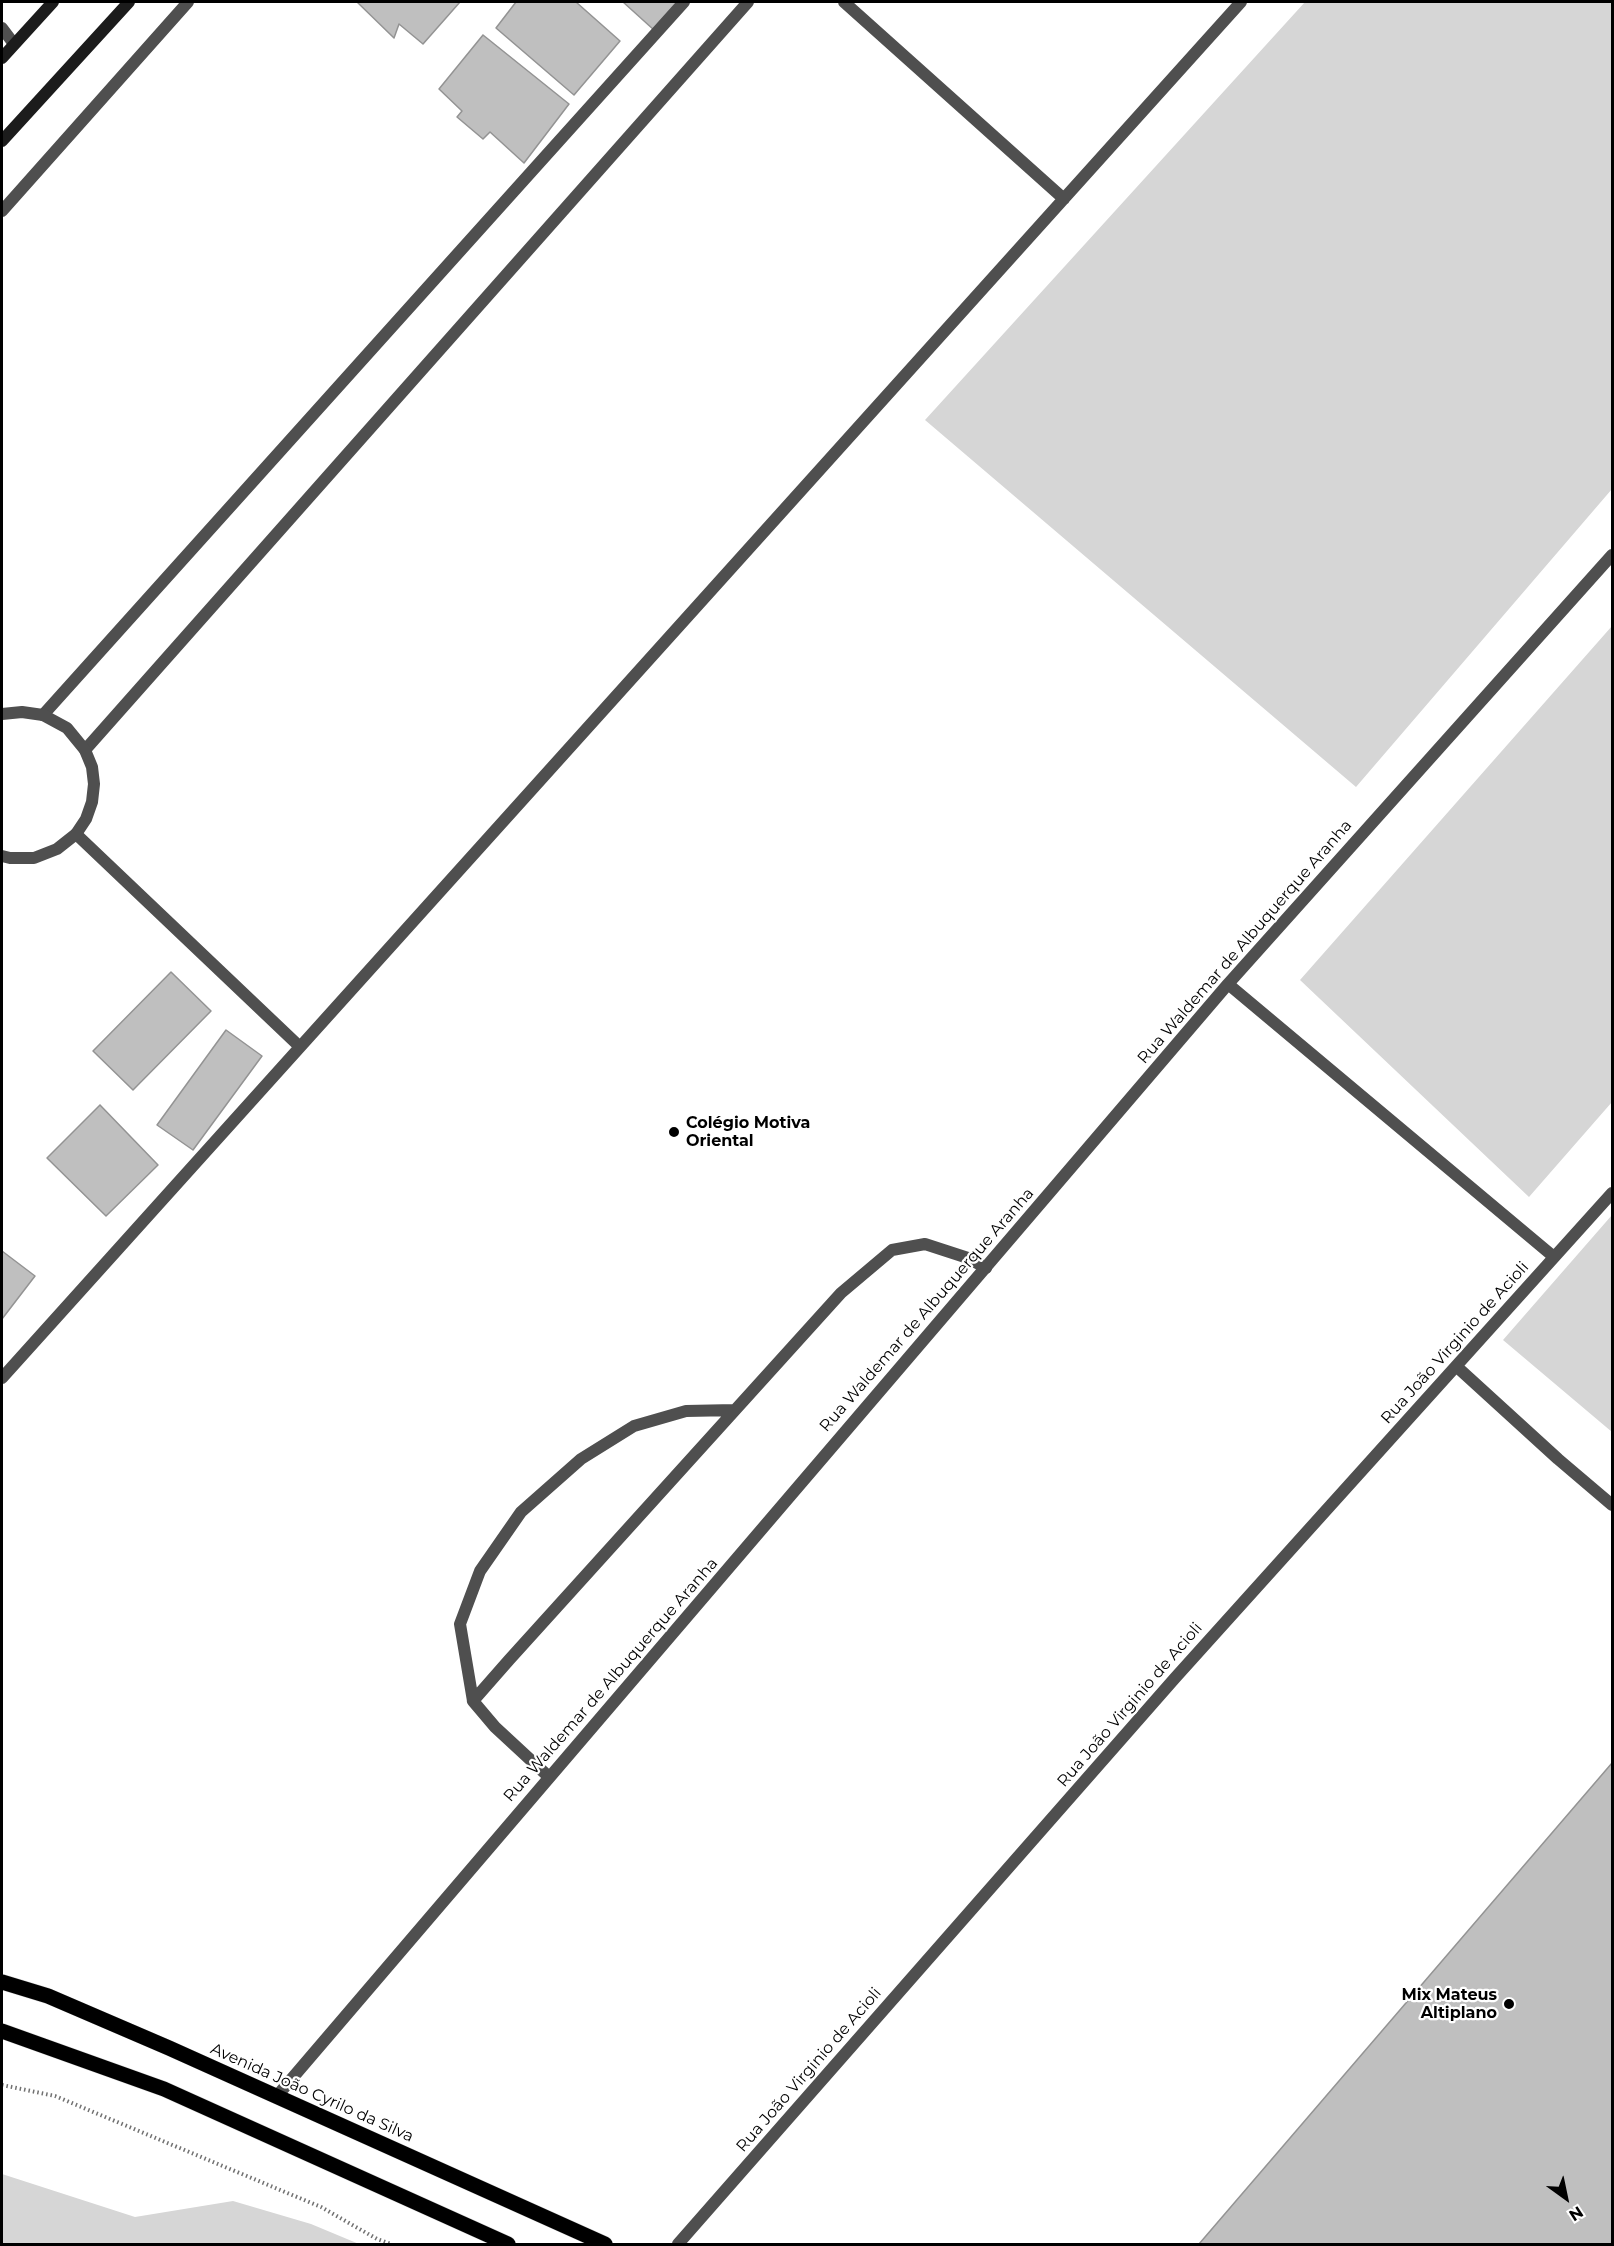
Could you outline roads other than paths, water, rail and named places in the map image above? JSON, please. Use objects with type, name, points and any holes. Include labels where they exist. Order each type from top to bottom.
[{"type":"main road","points":[[2,58],[53,2]]},
{"type":"main road","points":[[2,141],[129,2]]},
{"type":"main road","name":"Avenida João Cyrilo da Silva","points":[[2,1982],[48,1996],[605,2244]]},
{"type":"main road","points":[[2,2031],[164,2089],[508,2244]]},
{"type":"street","points":[[2,211],[188,2]]},
{"type":"street","points":[[42,715],[684,2]]},
{"type":"street","points":[[85,750],[748,2]]},
{"type":"street","points":[[844,2],[1064,199]]},
{"type":"street","points":[[2,1378],[1241,2]]},
{"type":"street","points":[[2,28],[14,44]]},
{"type":"street","name":"Rua Waldemar de Albuquerque Aranha","points":[[277,2096],[1228,984],[1612,555]]},
{"type":"street","points":[[2,714],[22,712],[42,715],[67,728],[85,750],[92,767],[94,784],[92,802],[86,819],[76,834],[57,849],[34,858],[2,856]]},
{"type":"street","points":[[76,834],[299,1046]]},
{"type":"street","points":[[1228,984],[1554,1257]]},
{"type":"street","name":"Rua João Virginio de Acioli","points":[[678,2244],[1175,1678],[1612,1193]]},
{"type":"street","points":[[473,1701],[841,1293],[891,1250],[925,1244],[968,1258],[986,1268]]},
{"type":"street","points":[[1456,1366],[1558,1460],[1612,1504]]},
{"type":"street","points":[[549,1777],[495,1727],[473,1701],[460,1624],[480,1571],[521,1512],[581,1459],[634,1426],[686,1411],[735,1410]]},
{"type":"place","name":"Colégio Motiva Oriental","points":[[674,1132]]},
{"type":"place","name":"Mix Mateus Altiplano","points":[[1509,2004]]}]
